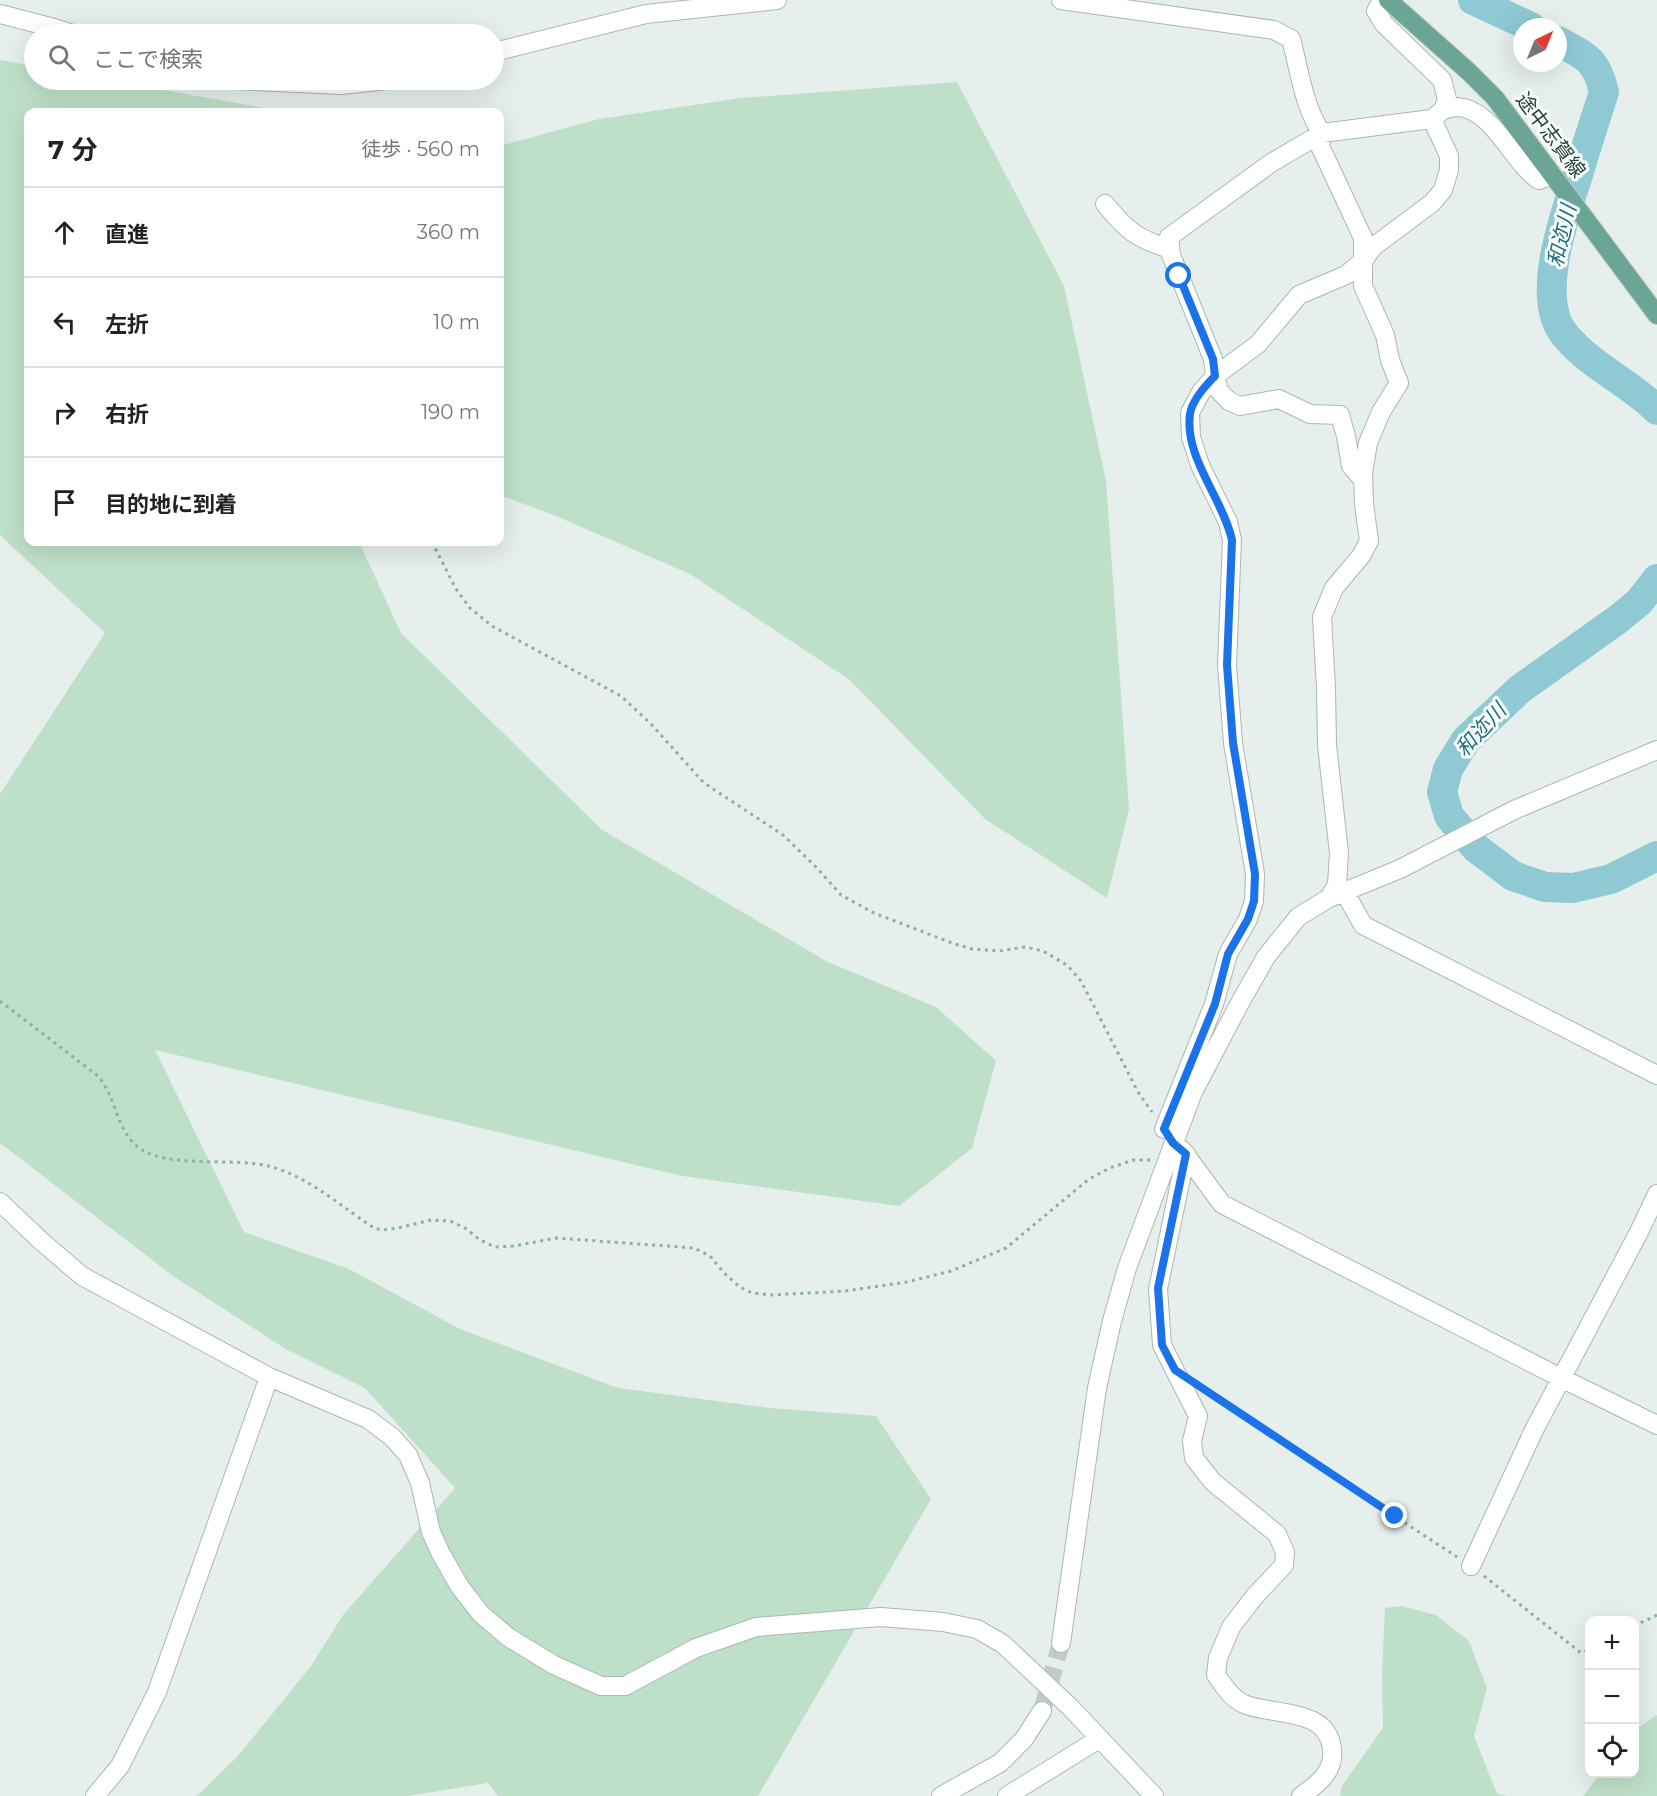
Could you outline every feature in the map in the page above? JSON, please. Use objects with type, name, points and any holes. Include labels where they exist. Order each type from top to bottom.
[{"type":"main road","name":"途中志賀線","points":[[1388,0],[1495,98],[1657,315]]},
{"type":"street","points":[[504,50],[646,14],[777,0]]},
{"type":"street","points":[[1061,0],[1274,30],[1291,39],[1310,110],[1322,133],[1320,146],[1363,238],[1363,286],[1384,335],[1399,383],[1368,443],[1363,480],[1369,541],[1361,556],[1334,588],[1322,616],[1327,745],[1339,853],[1336,895],[1363,925],[1657,1075]]},
{"type":"street","points":[[1301,1796],[1322,1780],[1331,1767],[1332,1743],[1323,1729],[1307,1718],[1245,1705],[1233,1698],[1216,1675],[1218,1658],[1231,1627],[1255,1596],[1284,1565],[1285,1552],[1277,1534],[1214,1482],[1194,1458],[1192,1442],[1198,1416],[1162,1345],[1158,1288],[1174,1142],[1228,954],[1248,919],[1254,901],[1255,874],[1233,743],[1227,665],[1232,540],[1228,522],[1200,465],[1191,437],[1190,413],[1200,392],[1215,376],[1258,344],[1299,295],[1346,275],[1363,261],[1373,247],[1432,204],[1443,190],[1449,170],[1449,156],[1438,114],[1447,99],[1442,80],[1384,24],[1376,11],[1382,0]]},
{"type":"street","points":[[0,14],[42,24]]},
{"type":"street","points":[[1363,480],[1351,466],[1340,415],[1310,414],[1279,399],[1240,406],[1229,401],[1219,391],[1213,359],[1171,255],[1168,237],[1271,164],[1322,133],[1438,114],[1457,107],[1475,112],[1497,132],[1531,175],[1539,180],[1555,178]]},
{"type":"street","points":[[1105,204],[1124,227],[1145,241],[1170,249]]},
{"type":"street","points":[[1061,1643],[1097,1388],[1127,1268],[1193,1092],[1266,957],[1298,918],[1336,895],[1400,869],[1514,810],[1657,750]]},
{"type":"street","points":[[1174,1142],[1222,1204],[1657,1425]]},
{"type":"street","points":[[1471,1566],[1534,1430],[1657,1194]]},
{"type":"street","points":[[0,1202],[81,1276],[269,1377],[368,1419],[392,1437],[408,1455],[420,1483],[431,1532],[441,1554],[467,1596],[481,1614],[508,1637],[554,1665],[601,1686],[625,1686],[696,1648],[756,1627],[880,1617],[943,1622],[976,1629],[1003,1644],[1071,1708],[1154,1796]]},
{"type":"street","points":[[95,1796],[120,1766],[157,1692],[269,1377]]},
{"type":"street","points":[[940,1796],[1000,1763],[1024,1739],[1042,1711]]},
{"type":"street","points":[[1007,1796],[1099,1738]]},
{"type":"path","points":[[434,546],[456,589],[470,608],[492,626],[621,696],[651,724],[704,783],[783,835],[841,895],[874,913],[952,944],[972,949],[999,951],[1025,947],[1043,951],[1067,964],[1081,981],[1138,1092],[1174,1142]]},
{"type":"path","points":[[0,1001],[98,1076],[106,1085],[130,1140],[153,1155],[198,1161],[242,1161],[275,1167],[321,1191],[374,1228],[382,1230],[440,1220],[450,1221],[465,1228],[480,1240],[495,1247],[556,1238],[694,1248],[710,1256],[732,1280],[752,1293],[772,1295],[845,1291],[907,1282],[951,1271],[1006,1248],[1089,1179],[1133,1160],[1167,1161]]},
{"type":"path","points":[[1204,1391],[1471,1566],[1581,1653],[1585,1651]]},
{"type":"path","points":[[1639,1624],[1657,1615]]},
{"type":"green space","points":[[0,60],[24,64],[24,90],[163,90],[264,108],[24,108],[24,546],[361,546],[401,633],[601,829],[826,961],[936,1007],[996,1061],[972,1148],[899,1206],[682,1176],[155,1050],[244,1232],[349,1269],[460,1329],[618,1388],[770,1408],[876,1416],[931,1499],[758,1796],[498,1796],[488,1783],[408,1796],[197,1796],[238,1756],[311,1666],[343,1615],[455,1488],[365,1388],[284,1348],[173,1276],[0,1143],[0,794],[105,633],[0,535]]},
{"type":"green space","points":[[957,82],[1064,286],[1106,481],[1129,809],[1107,898],[985,819],[850,680],[690,574],[556,516],[504,496],[504,145],[599,119],[741,98]]},
{"type":"green space","points":[[1401,1606],[1436,1615],[1469,1641],[1487,1688],[1474,1736],[1497,1794],[1508,1796],[1340,1796],[1342,1786],[1383,1728],[1382,1673],[1385,1608]]},
{"type":"green space","points":[[1657,1715],[1657,1796],[1583,1796],[1597,1778],[1639,1778],[1639,1727]]},
{"type":"waterway","name":"和迩川","points":[[1473,0],[1513,19]]},
{"type":"waterway","name":"和迩川","points":[[1567,46],[1593,65],[1604,92],[1566,212],[1555,256],[1552,300],[1556,319],[1565,335],[1586,356],[1657,410]]},
{"type":"waterway","name":"和迩川","points":[[1657,579],[1639,602],[1520,689],[1466,740],[1448,769],[1442,792],[1449,816],[1476,848],[1513,876],[1545,887],[1573,888],[1611,879],[1657,856]]},
{"type":"tunnel","points":[[1042,1711],[1061,1643]]},
{"type":"route","points":[[1179,276],[1213,359],[1215,376],[1200,392],[1190,413],[1191,437],[1200,465],[1228,522],[1232,540],[1227,665],[1233,743],[1255,874],[1254,901],[1248,919],[1228,954],[1215,1004],[1164,1129],[1173,1143],[1186,1154],[1158,1288],[1162,1345],[1175,1370],[1395,1516]]}]
